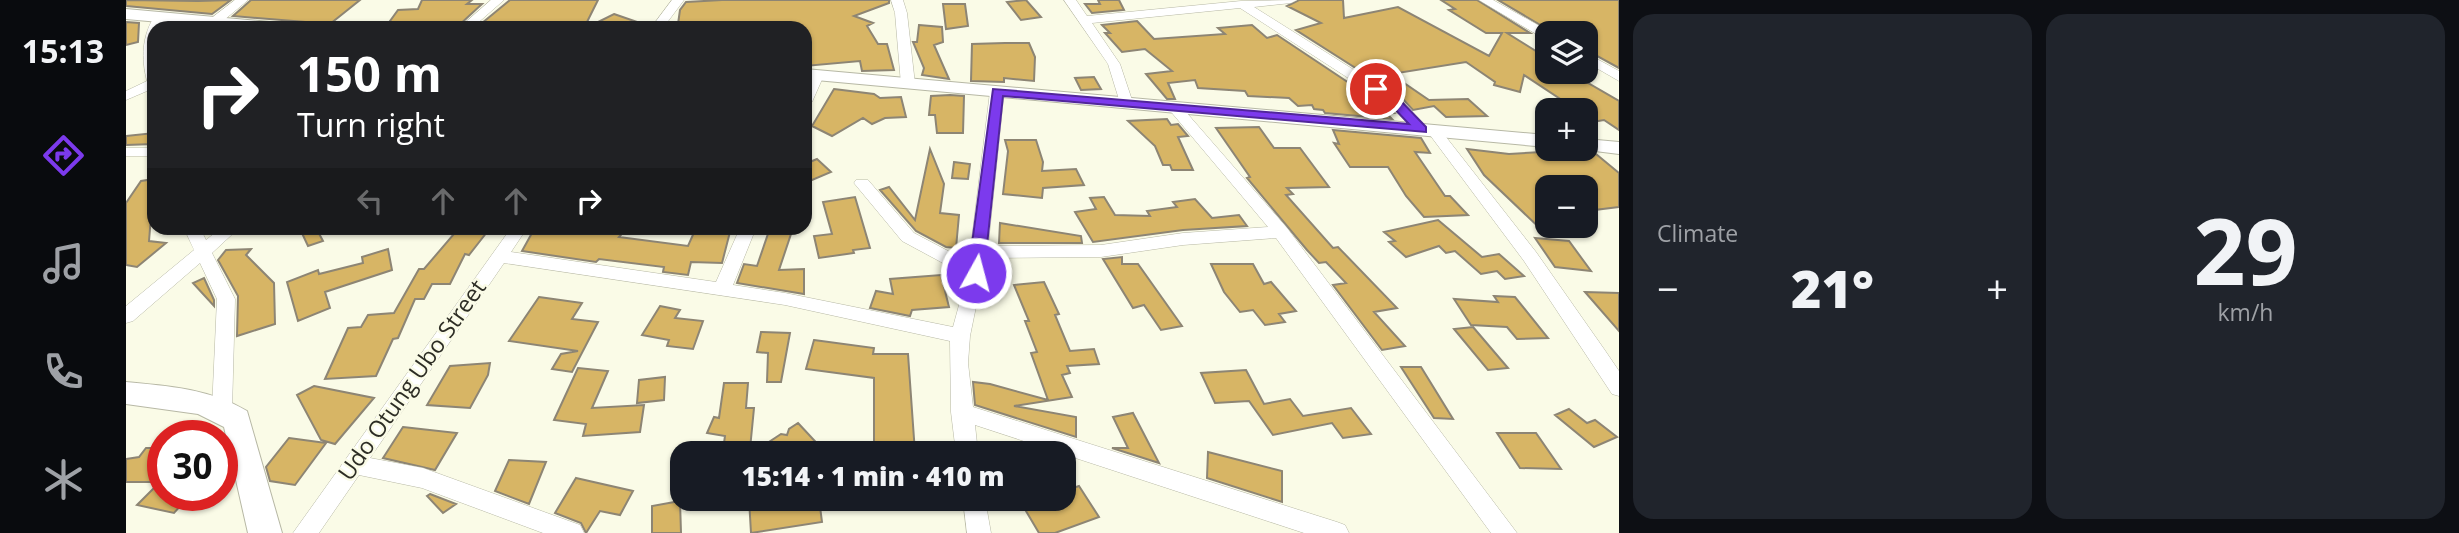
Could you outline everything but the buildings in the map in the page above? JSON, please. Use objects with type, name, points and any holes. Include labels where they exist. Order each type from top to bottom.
[{"type":"street","points":[[216,21],[242,0]]},
{"type":"street","points":[[473,21],[498,0]]},
{"type":"street","points":[[662,21],[678,0]]},
{"type":"street","points":[[897,0],[901,13],[908,84]]},
{"type":"street","points":[[1070,0],[1114,64],[1126,103]]},
{"type":"street","points":[[1085,20],[1209,4],[1291,0]]},
{"type":"street","points":[[1485,0],[1535,28]]},
{"type":"street","points":[[1241,4],[1376,89],[1428,130],[1485,194],[1561,299],[1618,385]]},
{"type":"street","points":[[126,14],[191,21]]},
{"type":"street","points":[[1598,64],[1617,74]]},
{"type":"street","points":[[812,75],[1535,140]]},
{"type":"street","points":[[126,96],[147,86]]},
{"type":"street","points":[[965,441],[958,363],[960,336],[976,273],[997,92]]},
{"type":"street","points":[[1174,107],[1280,232],[1505,533]]},
{"type":"street","points":[[1598,146],[1619,148]]},
{"type":"street","points":[[126,152],[147,152]]},
{"type":"street","points":[[862,183],[908,237],[976,273]]},
{"type":"street","points":[[978,252],[1101,251],[1182,239],[1280,232]]},
{"type":"street","points":[[195,235],[226,299],[222,410]]},
{"type":"street","points":[[126,316],[223,235]]},
{"type":"street","name":"Udo Otung Ubo Street","points":[[305,533],[514,235]]},
{"type":"street","points":[[721,291],[745,235]]},
{"type":"street","points":[[499,256],[785,299],[960,336]]},
{"type":"street","points":[[126,393],[203,403],[222,410],[237,420],[265,533]]},
{"type":"street","points":[[961,412],[1337,533]]},
{"type":"street","points":[[354,464],[423,478],[572,533]]},
{"type":"street","points":[[976,511],[979,533]]},
{"type":"route","points":[[976,273],[997,92],[1421,129],[1395,102],[1376,89]]}]
